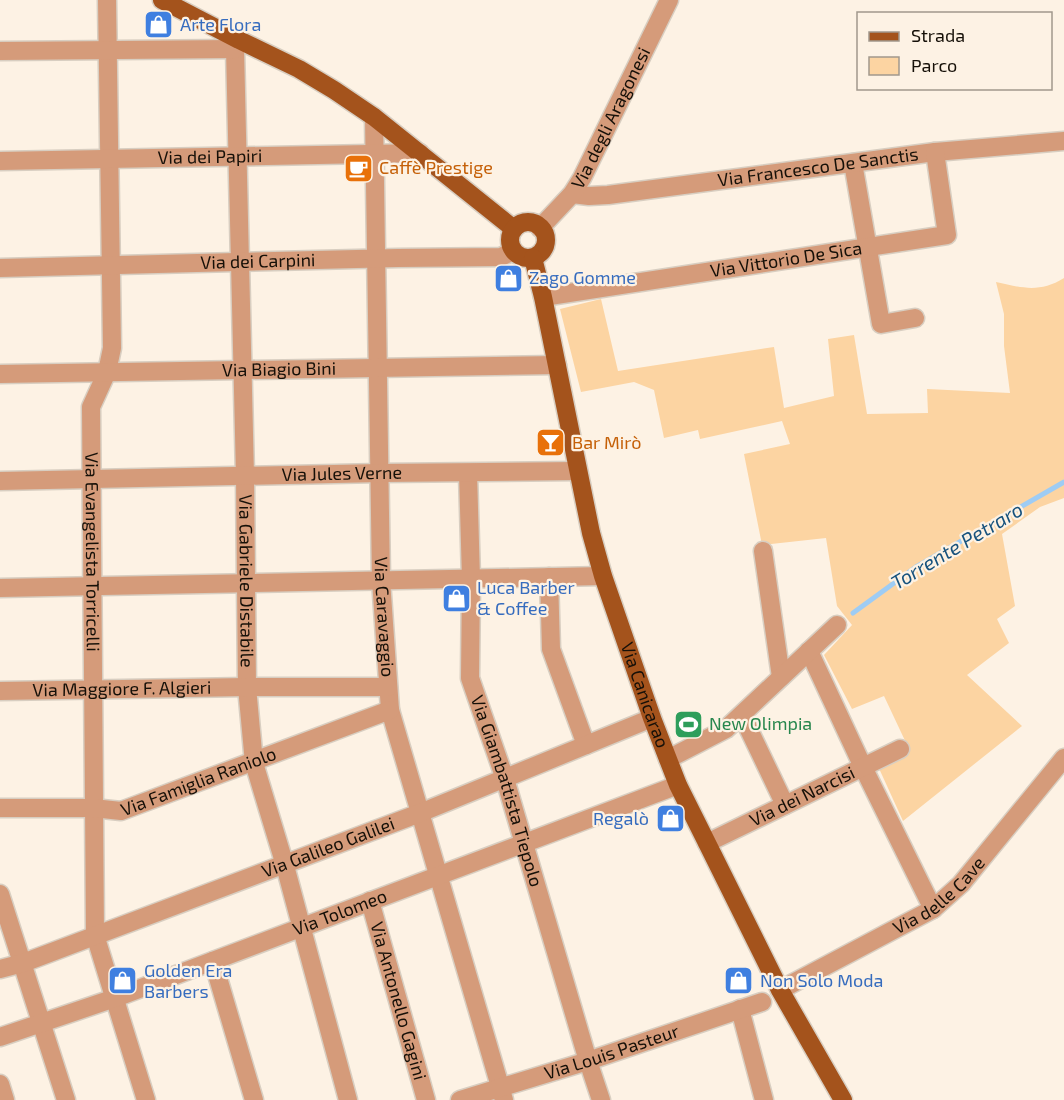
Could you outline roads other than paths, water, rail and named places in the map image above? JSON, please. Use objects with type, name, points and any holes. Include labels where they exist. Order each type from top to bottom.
[{"type":"main road","points":[[162,0],[237,44],[299,69],[374,117],[514,229]]},
{"type":"main road","points":[[527,223],[540,228],[546,241],[539,254],[533,258],[526,258],[513,251],[510,236],[514,229],[527,223]]},
{"type":"main road","name":"Via Canicarao","points":[[533,258],[557,364],[577,471],[603,576],[651,718],[678,785],[780,990],[843,1100]]},
{"type":"street","name":"Via Evangelista Torricelli","points":[[107,0],[112,348],[106,372],[91,407],[94,935],[147,1100]]},
{"type":"street","name":"Via degli Aragonesi","points":[[540,228],[572,194],[589,166],[669,0]]},
{"type":"street","points":[[0,51],[107,50],[237,44]]},
{"type":"street","name":"Via Gabriele Distabile","points":[[237,44],[247,687],[254,763],[285,862],[348,1100]]},
{"type":"street","name":"Via Caravaggio","points":[[374,117],[381,580],[390,710],[502,1094]]},
{"type":"street","name":"Via Francesco De Sanctis","points":[[572,194],[608,195],[935,152],[1064,141]]},
{"type":"street","name":"Via Vittorio De Sica","points":[[543,297],[947,235],[935,152]]},
{"type":"street","name":"Via dei Papiri","points":[[0,161],[420,153]]},
{"type":"street","points":[[853,163],[880,324],[915,318]]},
{"type":"street","name":"Via dei Carpini","points":[[0,268],[501,257],[513,251]]},
{"type":"street","name":"Via Biagio Bini","points":[[0,374],[557,364]]},
{"type":"street","name":"Via Jules Verne","points":[[0,481],[380,472],[577,471]]},
{"type":"street","name":"Via Giambattista Tiepolo","points":[[468,473],[471,579],[470,678],[505,779],[601,1100]]},
{"type":"street","points":[[763,551],[781,677]]},
{"type":"street","points":[[0,588],[603,576]]},
{"type":"street","points":[[549,577],[551,649],[586,746]]},
{"type":"street","points":[[668,759],[726,729],[837,625]]},
{"type":"street","points":[[809,651],[933,909]]},
{"type":"street","name":"Via Maggiore F. Algieri","points":[[0,691],[388,687]]},
{"type":"street","name":"Via Famiglia Raniolo","points":[[0,808],[93,808],[121,811],[254,763],[390,710]]},
{"type":"street","points":[[742,715],[785,805]]},
{"type":"street","name":"Via Galileo Galilei","points":[[0,969],[23,963],[285,862],[420,813],[651,718]]},
{"type":"street","name":"Via dei Narcisi","points":[[707,843],[900,749]]},
{"type":"street","name":"Via delle Cave","points":[[780,990],[933,909],[961,884],[1064,758]]},
{"type":"street","name":"Via Tolomeo","points":[[0,1036],[115,998],[678,785]]},
{"type":"street","points":[[0,894],[66,1100]]},
{"type":"street","name":"Via Antonello Gagini","points":[[370,901],[426,1100]]},
{"type":"street","points":[[213,961],[254,1100]]},
{"type":"street","name":"Via Louis Pasteur","points":[[460,1100],[502,1094],[588,1061],[762,1002]]},
{"type":"street","points":[[740,1009],[764,1100]]},
{"type":"waterway","name":"Torrente Petraro","points":[[853,613],[916,567],[1064,482]]},
{"type":"place","name":"Arte Flora","points":[[159,25]]},
{"type":"place","name":"Caffè Prestige","points":[[358,168]]},
{"type":"place","name":"Zago Gomme","points":[[508,278]]},
{"type":"place","name":"Bar Mirò","points":[[551,443]]},
{"type":"place","name":"Luca Barber & Coffee","points":[[456,598]]},
{"type":"place","name":"New Olimpia","points":[[688,724]]},
{"type":"place","name":"Regalò","points":[[670,819]]},
{"type":"place","name":"Golden Era Barbers","points":[[123,981]]},
{"type":"place","name":"Non Solo Moda","points":[[739,981]]}]
